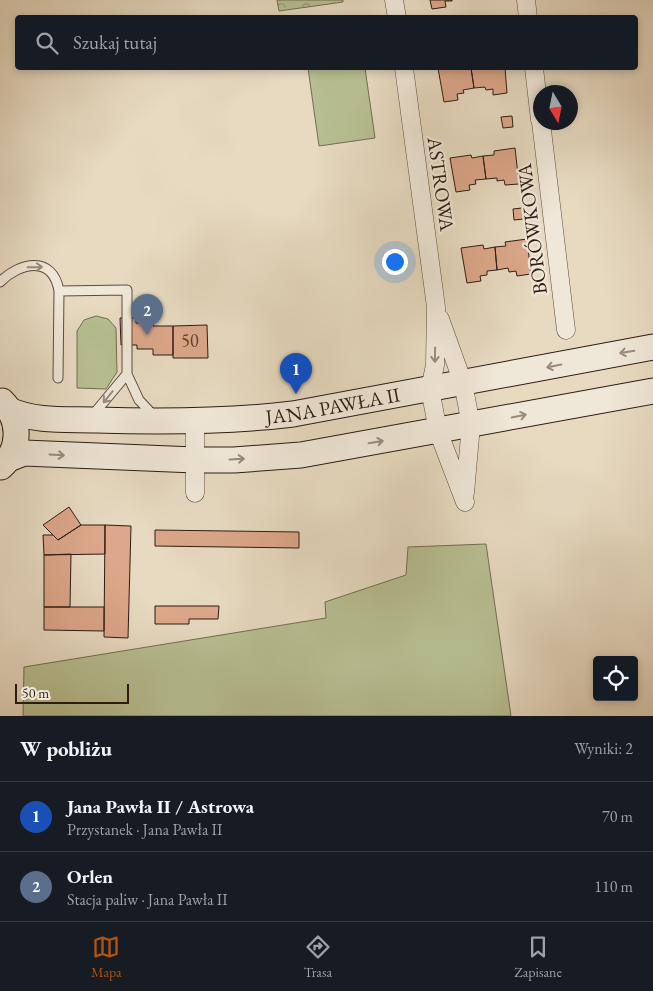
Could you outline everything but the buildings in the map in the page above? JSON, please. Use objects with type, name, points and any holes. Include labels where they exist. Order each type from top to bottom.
[{"type":"street","points":[[394,0],[396,15]]},
{"type":"street","points":[[526,0],[528,15]]},
{"type":"street","name":"ASTROWA","points":[[404,70],[436,307],[435,364],[430,389],[438,431],[464,502],[471,425],[463,383],[436,307]]},
{"type":"street","name":"BORÓWKOWA","points":[[534,70],[536,85]]},
{"type":"street","name":"BORÓWKOWA","points":[[542,130],[566,330]]},
{"type":"street","name":"JANA PAWŁA II","points":[[2,402],[38,418],[195,423],[293,414],[653,347]]},
{"type":"street","name":"JANA PAWŁA II","points":[[5,463],[24,454],[195,460],[301,455],[653,390]]},
{"type":"street","points":[[2,402],[17,431],[16,445],[5,463]]},
{"type":"street","points":[[195,423],[195,493]]},
{"type":"lane","points":[[0,282],[8,274],[20,268],[43,266],[52,272],[57,281],[59,291],[58,378]]},
{"type":"lane","points":[[59,291],[127,290],[127,374],[139,400],[159,422]]},
{"type":"lane","points":[[88,420],[127,374]]},
{"type":"green space","points":[[277,0],[343,0],[343,2],[279,11]]},
{"type":"green space","points":[[308,70],[365,70],[375,138],[319,146]]},
{"type":"green space","points":[[96,316],[108,319],[116,328],[117,372],[106,389],[77,388],[77,331],[84,320]]},
{"type":"green space","points":[[486,544],[511,716],[23,716],[24,667],[326,618],[325,602],[406,575],[408,547]]},
{"type":"place","name":"Orlen","points":[[147,335]]},
{"type":"place","name":"Jana Pawła II / Astrowa","points":[[296,394]]}]
